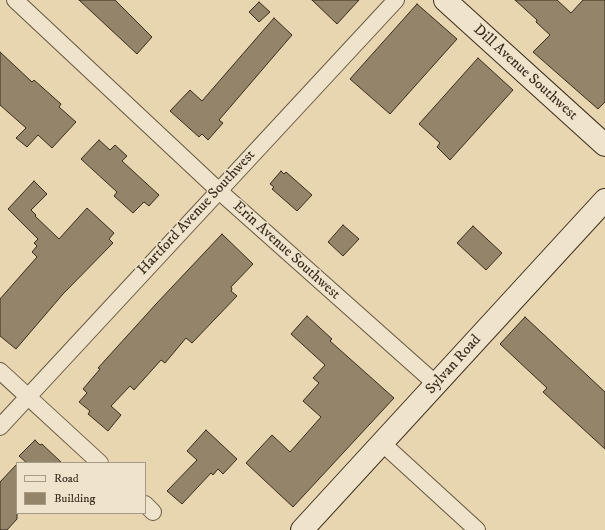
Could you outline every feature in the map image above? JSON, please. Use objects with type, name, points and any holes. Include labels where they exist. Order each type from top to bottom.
[{"type":"main road","name":"Dill Avenue Southwest","points":[[453,3],[605,145]]},
{"type":"main road","name":"Sylvan Road","points":[[302,530],[605,200]]},
{"type":"street","name":"Erin Avenue Southwest","points":[[15,0],[218,190],[436,384]]},
{"type":"street","name":"Hartford Avenue Southwest","points":[[0,427],[218,190],[396,0]]},
{"type":"street","points":[[0,371],[99,462]]},
{"type":"street","points":[[382,443],[477,530]]},
{"type":"building","points":[[79,0],[115,0],[152,37],[137,54]]},
{"type":"building","points":[[312,0],[359,0],[337,24]]},
{"type":"building","points":[[515,0],[557,0],[571,13],[583,0],[605,0],[605,102],[598,109],[533,52],[550,35],[536,22],[537,20]]},
{"type":"building","points":[[259,2],[270,12],[259,22],[249,12]]},
{"type":"building","points":[[417,4],[457,39],[390,114],[350,79]]},
{"type":"building","points":[[274,18],[292,35],[219,120],[223,123],[208,140],[202,134],[199,137],[170,111],[190,90],[202,101]]},
{"type":"building","points":[[0,52],[32,82],[34,80],[61,104],[59,107],[76,122],[52,148],[38,135],[27,147],[16,138],[26,128],[0,105]]},
{"type":"building","points":[[478,58],[513,90],[450,160],[437,147],[440,143],[419,124]]},
{"type":"building","points":[[99,140],[110,150],[115,145],[127,156],[122,161],[159,195],[149,206],[144,202],[133,213],[114,196],[117,192],[81,159]]},
{"type":"building","points":[[281,171],[284,174],[286,172],[312,195],[297,211],[272,189],[274,187],[270,184]]},
{"type":"building","points":[[34,181],[47,194],[31,210],[36,215],[35,216],[59,239],[87,208],[114,233],[109,239],[113,243],[63,294],[16,349],[0,336],[0,299],[37,257],[32,252],[37,246],[34,243],[38,239],[8,209]]},
{"type":"building","points":[[343,225],[359,239],[343,256],[328,242]]},
{"type":"building","points":[[473,226],[502,253],[486,270],[457,243]]},
{"type":"building","points":[[222,234],[253,264],[231,287],[231,291],[237,296],[192,343],[186,338],[165,363],[161,360],[134,390],[130,386],[111,406],[121,415],[108,431],[88,414],[90,411],[79,402],[87,393],[83,389],[100,369],[98,368]]},
{"type":"building","points":[[307,316],[332,339],[330,341],[394,398],[293,507],[246,463],[272,435],[290,452],[321,417],[303,401],[319,383],[313,378],[325,365],[291,334]]},
{"type":"building","points":[[525,317],[605,392],[605,449],[543,392],[547,388],[500,344]]},
{"type":"building","points":[[206,430],[237,459],[223,474],[218,469],[213,475],[211,473],[182,504],[167,491],[197,460],[187,451]]},
{"type":"building","points":[[35,440],[40,445],[42,444],[61,462],[26,462],[19,456]]},
{"type":"building","points":[[16,465],[17,519],[7,530],[0,530],[0,482]]}]
